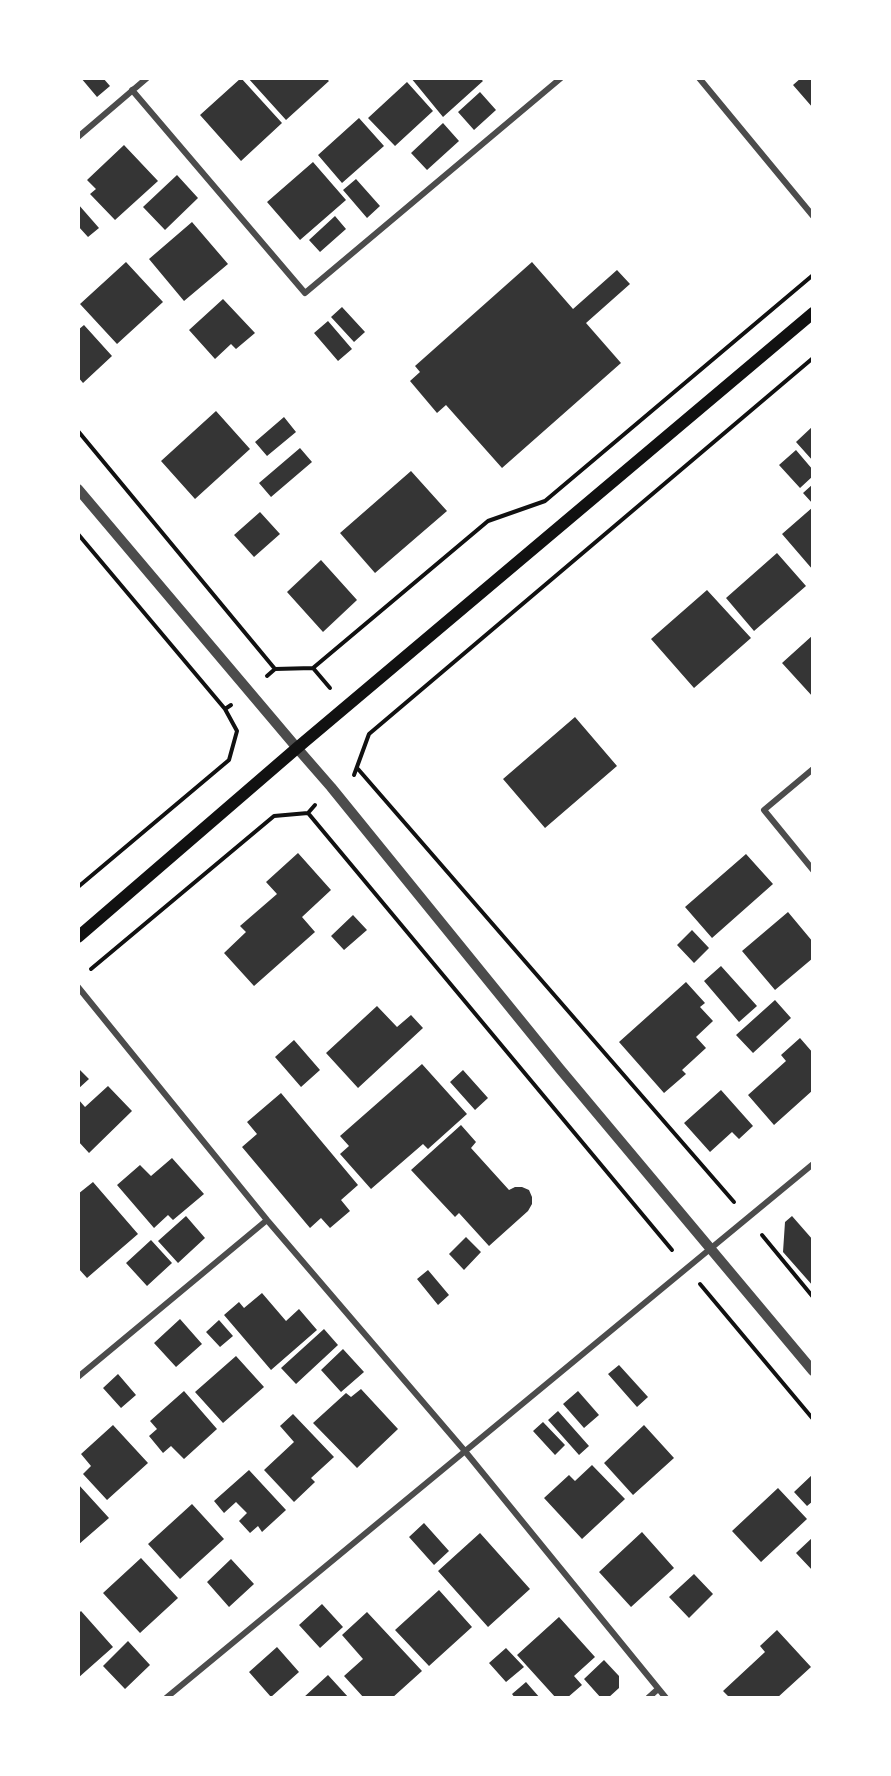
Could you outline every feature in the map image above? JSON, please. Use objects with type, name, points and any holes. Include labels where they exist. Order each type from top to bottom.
[{"type":"main road","points":[[78,937],[297,748],[813,313]]},
{"type":"street","points":[[78,137],[147,78]]},
{"type":"street","points":[[132,90],[305,293],[561,78]]},
{"type":"street","points":[[699,78],[813,216]]},
{"type":"street","points":[[78,489],[331,787],[560,1069],[813,1371]]},
{"type":"street","points":[[813,769],[764,810],[813,870]]},
{"type":"street","points":[[78,987],[267,1220],[464,1450],[666,1698]]},
{"type":"street","points":[[166,1698],[813,1164]]},
{"type":"street","points":[[78,1377],[267,1220]]},
{"type":"street","points":[[648,1698],[658,1689]]},
{"type":"path","points":[[225,709],[276,669],[313,668],[488,521],[545,501],[813,274]]},
{"type":"path","points":[[87,973],[274,816],[308,813],[331,787],[356,774],[369,734],[813,358]]},
{"type":"path","points":[[78,431],[276,669]]},
{"type":"path","points":[[78,534],[225,709],[237,731],[229,760],[78,887]]},
{"type":"path","points":[[358,769],[748,1218],[813,1297]]},
{"type":"path","points":[[308,813],[675,1254]]},
{"type":"path","points":[[698,1281],[813,1419]]},
{"type":"building","points":[[81,78],[103,78],[110,86],[97,97]]},
{"type":"building","points":[[241,78],[282,123],[241,161],[200,115]]},
{"type":"building","points":[[248,78],[326,78],[329,81],[286,120]]},
{"type":"building","points":[[411,78],[480,78],[483,81],[443,117]]},
{"type":"building","points":[[801,78],[813,78],[813,108],[793,85]]},
{"type":"building","points":[[407,82],[433,111],[395,146],[368,118]]},
{"type":"building","points":[[480,92],[496,110],[474,130],[458,112]]},
{"type":"building","points":[[359,118],[384,146],[342,183],[318,155]]},
{"type":"building","points":[[443,123],[459,141],[427,170],[411,153]]},
{"type":"building","points":[[124,145],[158,181],[115,220],[90,194],[96,189],[87,180]]},
{"type":"building","points":[[313,162],[346,200],[300,240],[267,202]]},
{"type":"building","points":[[177,175],[198,198],[165,230],[143,207]]},
{"type":"building","points":[[356,179],[380,206],[367,218],[343,190]]},
{"type":"building","points":[[78,204],[99,228],[88,237],[78,226]]},
{"type":"building","points":[[335,216],[346,229],[320,252],[309,240]]},
{"type":"building","points":[[192,222],[228,264],[184,301],[149,259]]},
{"type":"building","points":[[126,262],[163,302],[117,344],[80,304]]},
{"type":"building","points":[[532,262],[573,309],[617,270],[630,284],[586,323],[621,363],[502,468],[446,405],[437,413],[410,381],[420,372],[415,366]]},
{"type":"building","points":[[223,299],[255,333],[236,349],[231,344],[215,359],[189,330]]},
{"type":"building","points":[[342,307],[365,332],[354,342],[331,317]]},
{"type":"building","points":[[328,321],[352,349],[338,361],[314,333]]},
{"type":"building","points":[[84,325],[112,356],[83,383],[78,377],[78,330]]},
{"type":"building","points":[[216,411],[250,449],[195,499],[161,461]]},
{"type":"building","points":[[284,417],[296,432],[267,456],[255,442]]},
{"type":"building","points":[[813,426],[813,461],[796,442]]},
{"type":"building","points":[[300,448],[312,462],[271,497],[259,483]]},
{"type":"building","points":[[796,450],[813,470],[813,476],[800,488],[779,465]]},
{"type":"building","points":[[411,471],[447,511],[375,573],[340,533]]},
{"type":"building","points":[[813,484],[813,504],[803,493]]},
{"type":"building","points":[[813,507],[813,570],[782,534]]},
{"type":"building","points":[[260,512],[280,534],[254,557],[234,535]]},
{"type":"building","points":[[777,553],[806,586],[754,631],[726,598]]},
{"type":"building","points":[[321,560],[357,600],[323,632],[287,592]]},
{"type":"building","points":[[707,590],[751,638],[694,688],[651,639]]},
{"type":"building","points":[[813,635],[813,697],[782,663]]},
{"type":"building","points":[[575,717],[617,766],[545,828],[503,779]]},
{"type":"building","points":[[298,853],[331,890],[302,917],[315,932],[254,986],[224,953],[246,932],[240,926],[277,894],[266,882]]},
{"type":"building","points":[[746,854],[773,884],[712,938],[685,907]]},
{"type":"building","points":[[788,912],[813,942],[813,958],[775,990],[742,951]]},
{"type":"building","points":[[353,915],[367,930],[344,950],[331,936]]},
{"type":"building","points":[[692,930],[709,948],[694,963],[677,945]]},
{"type":"building","points":[[721,966],[757,1006],[739,1022],[704,981]]},
{"type":"building","points":[[686,982],[705,1003],[700,1007],[713,1021],[696,1037],[706,1048],[682,1070],[686,1074],[664,1093],[619,1042]]},
{"type":"building","points":[[775,1000],[791,1018],[753,1053],[736,1035]]},
{"type":"building","points":[[377,1006],[397,1027],[411,1015],[423,1028],[358,1088],[326,1053]]},
{"type":"building","points":[[800,1038],[813,1053],[813,1090],[774,1125],[748,1095],[786,1061],[781,1055]]},
{"type":"building","points":[[294,1040],[320,1070],[301,1087],[275,1057]]},
{"type":"building","points":[[422,1064],[467,1114],[428,1149],[423,1144],[371,1189],[340,1154],[349,1146],[340,1136]]},
{"type":"building","points":[[78,1068],[89,1079],[78,1089]]},
{"type":"building","points":[[463,1070],[488,1098],[475,1110],[450,1082]]},
{"type":"building","points":[[108,1086],[132,1111],[89,1153],[78,1141],[78,1099],[85,1107]]},
{"type":"building","points":[[721,1090],[753,1126],[739,1139],[732,1132],[710,1152],[684,1123]]},
{"type":"building","points":[[281,1093],[358,1185],[341,1200],[350,1211],[330,1228],[321,1218],[310,1228],[242,1147],[257,1134],[247,1122]]},
{"type":"building","points":[[461,1125],[476,1142],[471,1148],[509,1190],[522,1187],[529,1190],[532,1197],[532,1204],[528,1211],[489,1246],[459,1213],[455,1217],[411,1170]]},
{"type":"building","points":[[172,1158],[204,1194],[173,1220],[168,1215],[154,1228],[117,1185],[140,1165],[151,1176]]},
{"type":"building","points":[[93,1182],[138,1234],[87,1278],[78,1268],[78,1194]]},
{"type":"building","points":[[186,1216],[205,1238],[178,1263],[158,1241]]},
{"type":"building","points":[[792,1216],[813,1240],[813,1286],[783,1252],[785,1222]]},
{"type":"building","points":[[466,1237],[481,1252],[464,1270],[449,1254]]},
{"type":"building","points":[[151,1240],[172,1263],[147,1286],[126,1263]]},
{"type":"building","points":[[428,1270],[449,1295],[438,1305],[417,1279]]},
{"type":"building","points":[[262,1293],[286,1321],[299,1309],[317,1330],[271,1370],[224,1315],[239,1302],[244,1308]]},
{"type":"building","points":[[180,1319],[202,1344],[176,1367],[154,1343]]},
{"type":"building","points":[[219,1320],[233,1336],[220,1347],[206,1332]]},
{"type":"building","points":[[324,1329],[338,1345],[296,1384],[281,1368]]},
{"type":"building","points":[[343,1349],[364,1372],[341,1392],[321,1370]]},
{"type":"building","points":[[236,1356],[264,1387],[223,1423],[195,1392]]},
{"type":"building","points":[[619,1365],[648,1397],[637,1407],[608,1374]]},
{"type":"building","points":[[118,1374],[136,1395],[121,1408],[103,1388]]},
{"type":"building","points":[[361,1389],[398,1429],[357,1468],[313,1423],[346,1393],[351,1397]]},
{"type":"building","points":[[184,1391],[217,1429],[184,1459],[171,1446],[163,1453],[149,1436],[157,1429],[150,1421]]},
{"type":"building","points":[[578,1391],[599,1415],[584,1428],[563,1404]]},
{"type":"building","points":[[558,1411],[589,1446],[579,1455],[548,1420]]},
{"type":"building","points":[[293,1414],[334,1457],[311,1478],[315,1482],[294,1502],[264,1470],[294,1442],[280,1426]]},
{"type":"building","points":[[543,1422],[565,1445],[555,1455],[533,1431]]},
{"type":"building","points":[[113,1425],[148,1463],[107,1500],[83,1474],[91,1466],[81,1454]]},
{"type":"building","points":[[644,1425],[674,1458],[633,1495],[604,1463]]},
{"type":"building","points":[[592,1465],[625,1499],[582,1539],[544,1498],[569,1475],[575,1481]]},
{"type":"building","points":[[249,1470],[286,1510],[262,1532],[258,1526],[250,1533],[239,1521],[247,1513],[236,1502],[224,1513],[214,1501]]},
{"type":"building","points":[[813,1474],[813,1501],[807,1506],[794,1492]]},
{"type":"building","points":[[78,1484],[109,1518],[78,1545]]},
{"type":"building","points":[[778,1488],[807,1519],[761,1562],[732,1531]]},
{"type":"building","points":[[192,1504],[224,1539],[180,1579],[148,1544]]},
{"type":"building","points":[[424,1523],[449,1551],[434,1565],[409,1537]]},
{"type":"building","points":[[642,1532],[674,1568],[631,1607],[599,1572]]},
{"type":"building","points":[[480,1533],[530,1589],[488,1627],[438,1571]]},
{"type":"building","points":[[813,1537],[813,1571],[796,1553]]},
{"type":"building","points":[[141,1558],[178,1598],[140,1633],[103,1593]]},
{"type":"building","points":[[231,1559],[254,1584],[229,1607],[207,1582]]},
{"type":"building","points":[[694,1574],[713,1594],[689,1618],[669,1597]]},
{"type":"building","points":[[439,1590],[472,1627],[429,1666],[395,1630]]},
{"type":"building","points":[[322,1604],[343,1627],[320,1648],[299,1625]]},
{"type":"building","points":[[81,1611],[113,1647],[78,1678],[78,1614]]},
{"type":"building","points":[[367,1612],[422,1671],[392,1698],[364,1698],[344,1676],[363,1659],[342,1635]]},
{"type":"building","points":[[559,1617],[595,1657],[574,1676],[582,1685],[567,1698],[556,1698],[517,1655]]},
{"type":"building","points":[[777,1630],[811,1667],[777,1698],[730,1698],[723,1691],[765,1652],[760,1646]]},
{"type":"building","points":[[128,1641],[150,1665],[125,1689],[103,1666]]},
{"type":"building","points":[[277,1647],[299,1672],[271,1697],[249,1672]]},
{"type":"building","points":[[506,1648],[524,1667],[506,1682],[489,1663]]},
{"type":"building","points":[[604,1660],[619,1676],[619,1688],[608,1698],[601,1698],[584,1679]]},
{"type":"building","points":[[328,1675],[349,1698],[303,1698]]},
{"type":"building","points":[[526,1682],[540,1698],[515,1698],[512,1694]]}]
